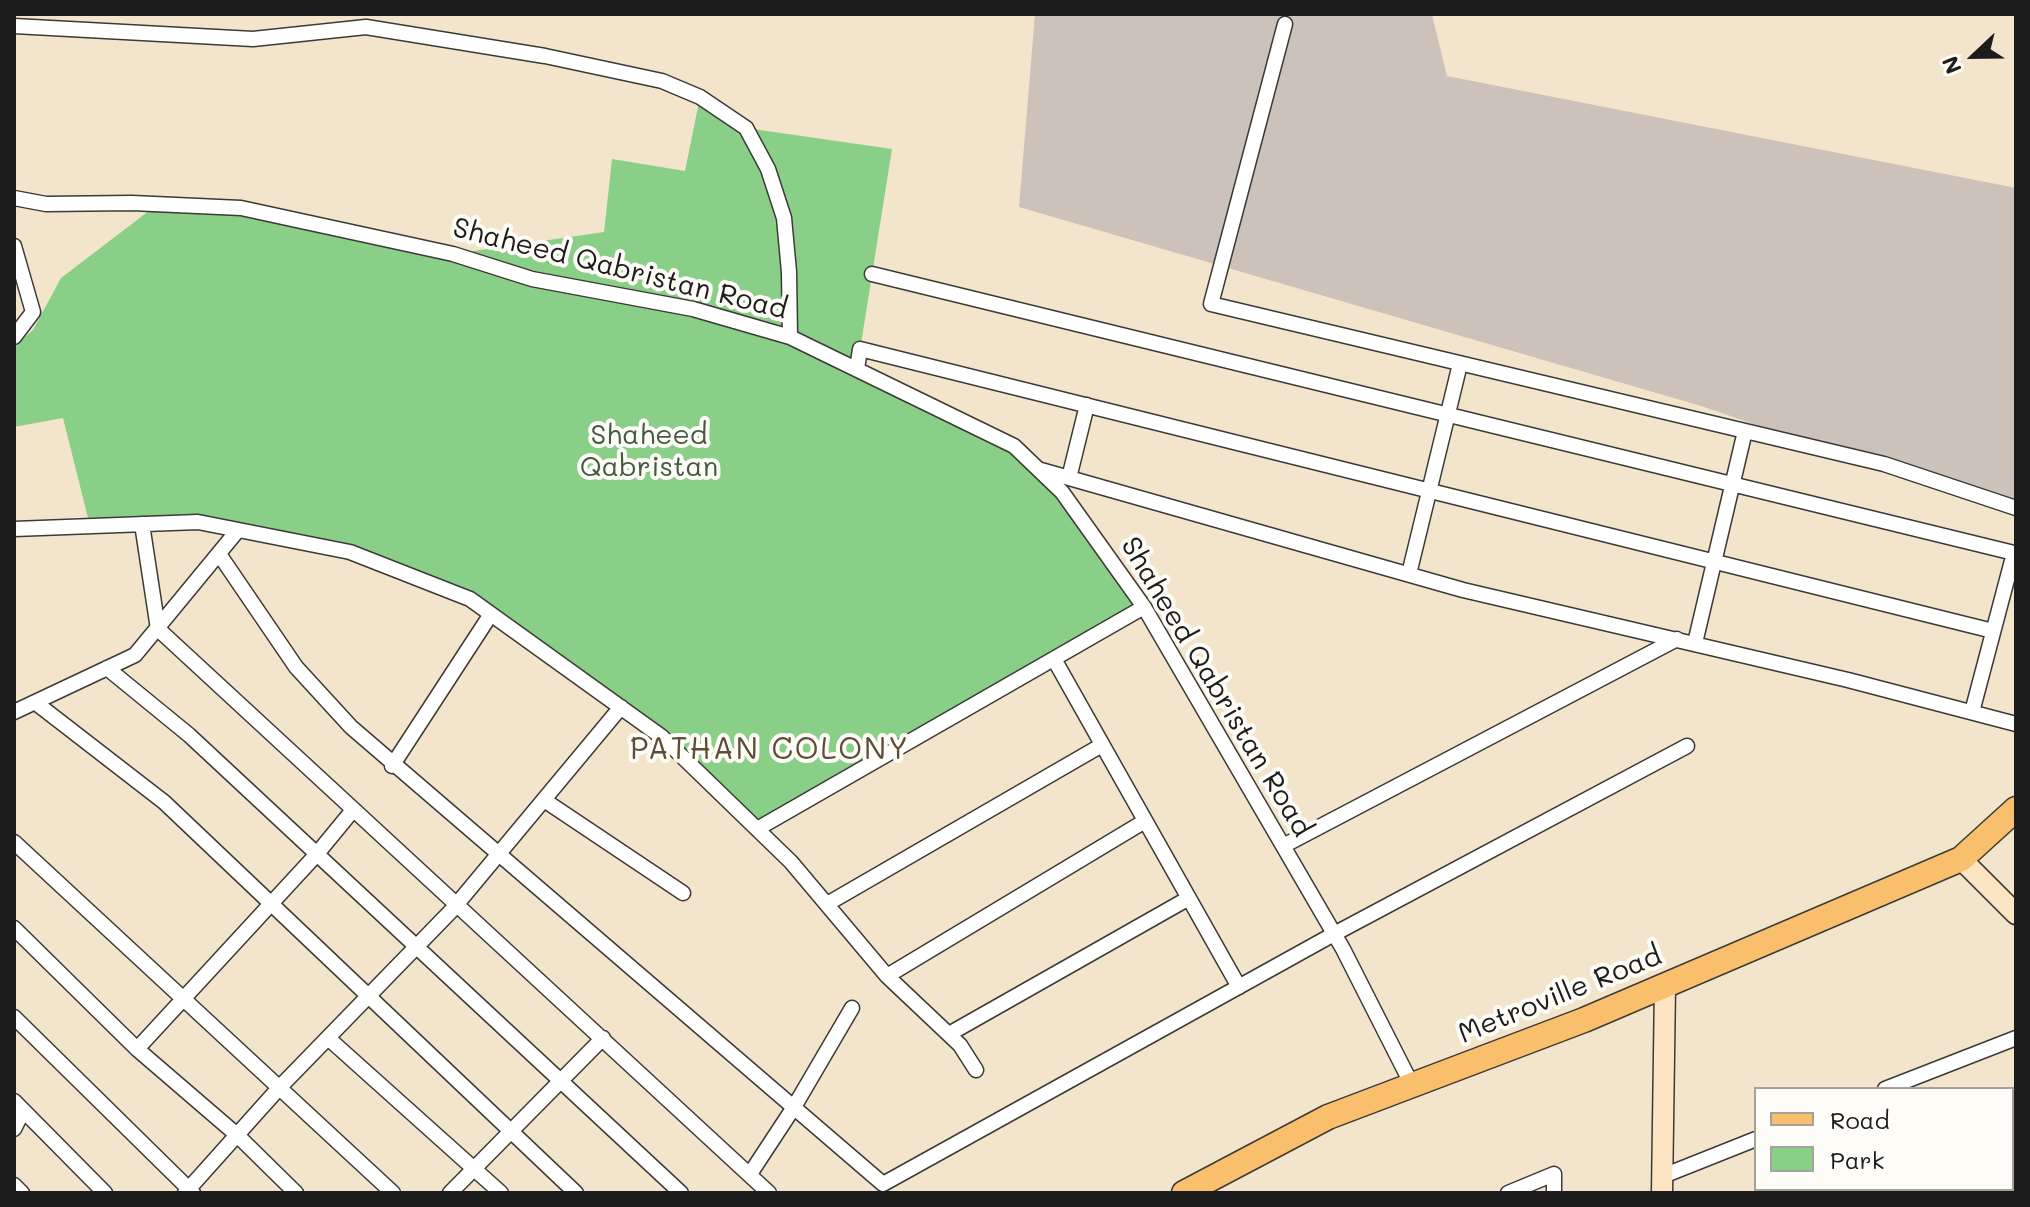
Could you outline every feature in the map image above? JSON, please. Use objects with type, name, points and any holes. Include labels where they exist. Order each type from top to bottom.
[{"type":"main road","name":"Metroville Road","points":[[1184,1193],[1214,1185],[1328,1117],[1665,986],[1961,859],[2016,809]]},
{"type":"street","points":[[1285,24],[1211,304],[1884,464],[2016,508]]},
{"type":"street","points":[[14,26],[253,39],[366,27],[545,56],[662,81],[700,97],[746,128],[768,169],[784,218],[790,337]]},
{"type":"street","name":"Shaheed Qabristan Road","points":[[14,198],[46,204],[132,203],[241,208],[453,254],[532,279],[693,309],[790,337],[1014,446],[1062,492],[1144,607],[1334,934],[1412,1085]]},
{"type":"street","points":[[14,246],[33,312],[14,337]]},
{"type":"street","points":[[872,274],[2014,553],[1972,712]]},
{"type":"street","points":[[857,369],[860,349],[1993,631]]},
{"type":"street","points":[[1409,574],[1460,364]]},
{"type":"street","points":[[1069,478],[1087,405]]},
{"type":"street","points":[[1695,643],[1745,431]]},
{"type":"street","points":[[1038,469],[1463,590],[1695,643],[2016,724]]},
{"type":"street","points":[[14,529],[198,522],[350,552],[470,599],[662,737],[757,829],[827,904],[887,976],[949,1034],[976,1070]]},
{"type":"street","points":[[142,524],[158,629],[769,1193]]},
{"type":"street","points":[[14,712],[135,655],[238,530]]},
{"type":"street","points":[[219,554],[296,667],[392,766],[500,852],[883,1184],[1334,934],[1687,746]]},
{"type":"street","points":[[757,829],[1144,607]]},
{"type":"street","points":[[392,766],[491,614]]},
{"type":"street","points":[[1283,846],[1677,639]]},
{"type":"street","points":[[1054,659],[1239,987]]},
{"type":"street","points":[[107,668],[189,735],[414,948],[681,1193]]},
{"type":"street","points":[[36,703],[164,802],[370,994],[576,1193]]},
{"type":"street","points":[[14,1017],[189,1192],[279,1088],[456,904],[621,707]]},
{"type":"street","points":[[827,904],[1102,745]]},
{"type":"street","points":[[544,800],[683,893]]},
{"type":"street","points":[[137,1049],[316,855],[353,810]]},
{"type":"street","points":[[887,976],[1145,821]]},
{"type":"street","points":[[14,842],[393,1193]]},
{"type":"street","points":[[1961,859],[2016,914]]},
{"type":"street","points":[[949,1034],[1189,898]]},
{"type":"street","points":[[14,928],[137,1049],[237,1135],[296,1193]]},
{"type":"street","points":[[1665,986],[1662,1184],[1754,1140]]},
{"type":"street","points":[[750,1174],[794,1107],[852,1008]]},
{"type":"street","points":[[328,1038],[501,1193]]},
{"type":"street","points":[[450,1193],[603,1038]]},
{"type":"street","points":[[1890,1087],[2016,1038]]},
{"type":"street","points":[[14,1129],[19,1106]]},
{"type":"street","points":[[19,1106],[105,1193]]},
{"type":"street","points":[[1508,1193],[1554,1174],[1554,1193]]},
{"type":"street","points":[[14,1185],[22,1193]]},
{"type":"shaded area","points":[[1035,14],[1432,15],[1447,76],[2016,188],[2016,514],[1701,406],[1019,207]]},
{"type":"green space","name":"Shaheed Qabristan","points":[[700,97],[746,128],[892,149],[857,369],[1014,446],[1062,492],[1141,603],[757,829],[662,737],[470,599],[350,552],[198,522],[90,526],[63,418],[14,427],[14,346],[33,330],[61,278],[158,204],[241,208],[453,254],[604,232],[612,159],[685,171]]},
{"type":"green space","points":[[1818,1191],[1971,1193],[1819,1193]]},
{"type":"district","name":"PATHAN COLONY","points":[[770,750]]}]
